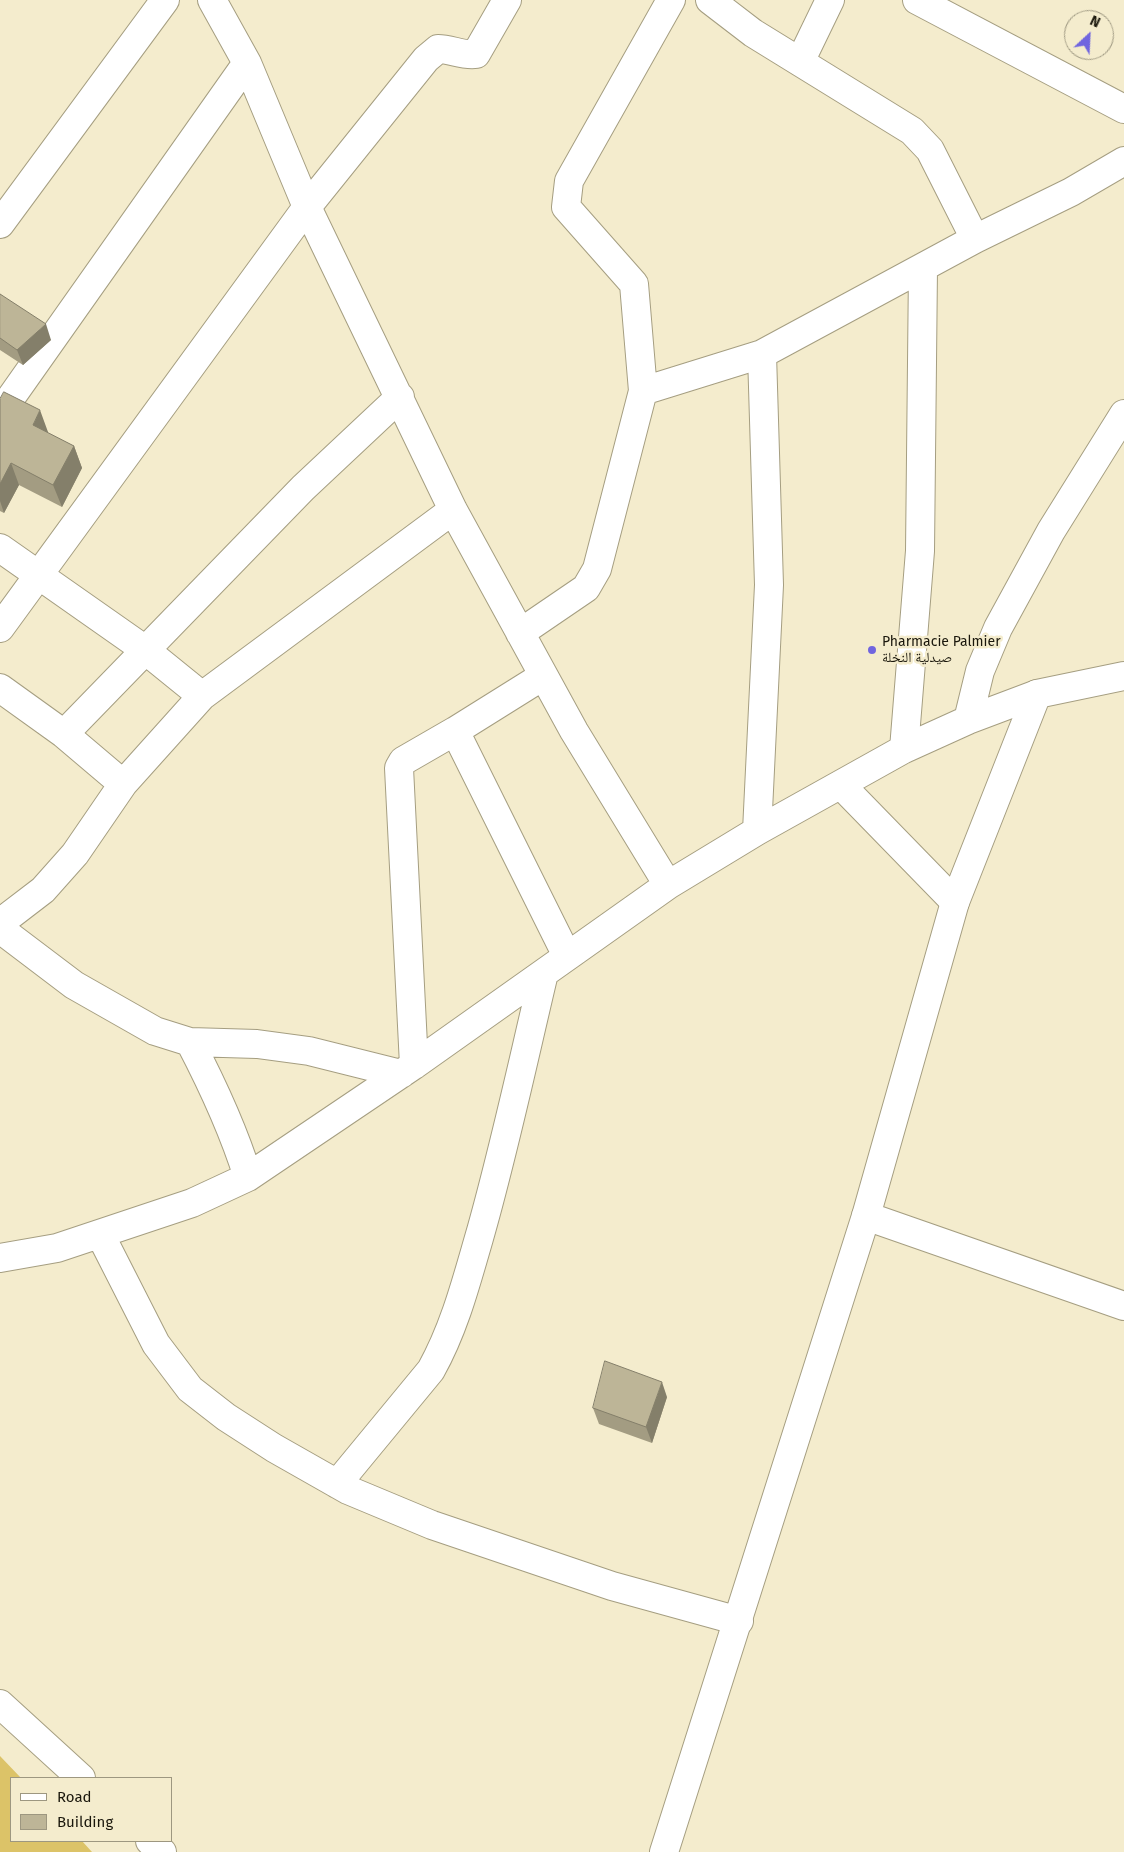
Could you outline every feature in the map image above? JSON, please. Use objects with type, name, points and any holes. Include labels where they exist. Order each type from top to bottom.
[{"type":"street","points":[[0,224],[165,0]]},
{"type":"street","points":[[212,0],[247,63],[307,207],[453,510],[574,731],[668,885]]},
{"type":"street","points":[[0,628],[307,207],[426,59],[438,49],[468,55],[476,54],[507,0]]},
{"type":"street","points":[[520,633],[586,588],[597,569],[643,390],[634,284],[566,207],[567,189],[569,181],[671,0]]},
{"type":"street","points":[[710,0],[753,33],[912,130],[930,150],[975,239]]},
{"type":"street","points":[[800,62],[830,0]]},
{"type":"street","points":[[918,0],[1124,109]]},
{"type":"street","points":[[0,413],[247,63]]},
{"type":"street","points":[[643,390],[762,354],[975,239],[1071,192],[1124,160]]},
{"type":"street","points":[[904,749],[920,551],[923,268]]},
{"type":"street","points":[[757,831],[769,585],[762,354]]},
{"type":"street","points":[[64,734],[144,649],[303,488],[400,398]]},
{"type":"street","points":[[968,720],[980,672],[998,628],[1051,531],[1124,414]]},
{"type":"street","points":[[0,923],[43,890],[75,854],[123,784],[202,696],[453,510]]},
{"type":"street","points":[[0,548],[37,576],[144,649],[202,696]]},
{"type":"street","points":[[407,1069],[399,768],[403,761],[455,732],[543,676]]},
{"type":"street","points":[[0,1258],[57,1248],[100,1234],[192,1203],[248,1177],[407,1069],[668,885],[757,831],[904,749],[968,720],[1037,694],[1124,676]]},
{"type":"street","points":[[0,688],[64,734],[123,784]]},
{"type":"street","points":[[664,1852],[866,1216],[955,902],[1037,694]]},
{"type":"street","points":[[455,732],[567,956]]},
{"type":"street","points":[[841,785],[955,902]]},
{"type":"street","points":[[0,929],[74,986],[155,1031],[190,1042],[257,1044],[310,1051],[407,1069]]},
{"type":"street","points":[[337,1484],[431,1370],[441,1352],[466,1284],[495,1184],[544,973]]},
{"type":"street","points":[[190,1042],[217,1094],[235,1135],[248,1177]]},
{"type":"street","points":[[866,1216],[1124,1306]]},
{"type":"street","points":[[100,1234],[156,1344],[190,1388],[226,1416],[266,1443],[337,1484],[432,1525],[612,1586],[738,1621]]},
{"type":"street","points":[[1,1706],[80,1777]]},
{"type":"street","points":[[151,1842],[162,1852]]},
{"type":"shaded area","points":[[0,1756],[20,1777],[10,1777],[10,1842],[83,1842],[92,1852],[0,1852]]},
{"type":"building","points":[[0,294],[46,324],[17,350],[0,338]]},
{"type":"building","points":[[4,392],[40,410],[33,425],[74,446],[53,485],[11,463],[0,484],[0,399]]},
{"type":"building","points":[[605,1361],[662,1382],[646,1427],[593,1408]]},
{"type":"place","name":"Pharmacie Palmier صيدلية النخلة","points":[[872,650]]}]
